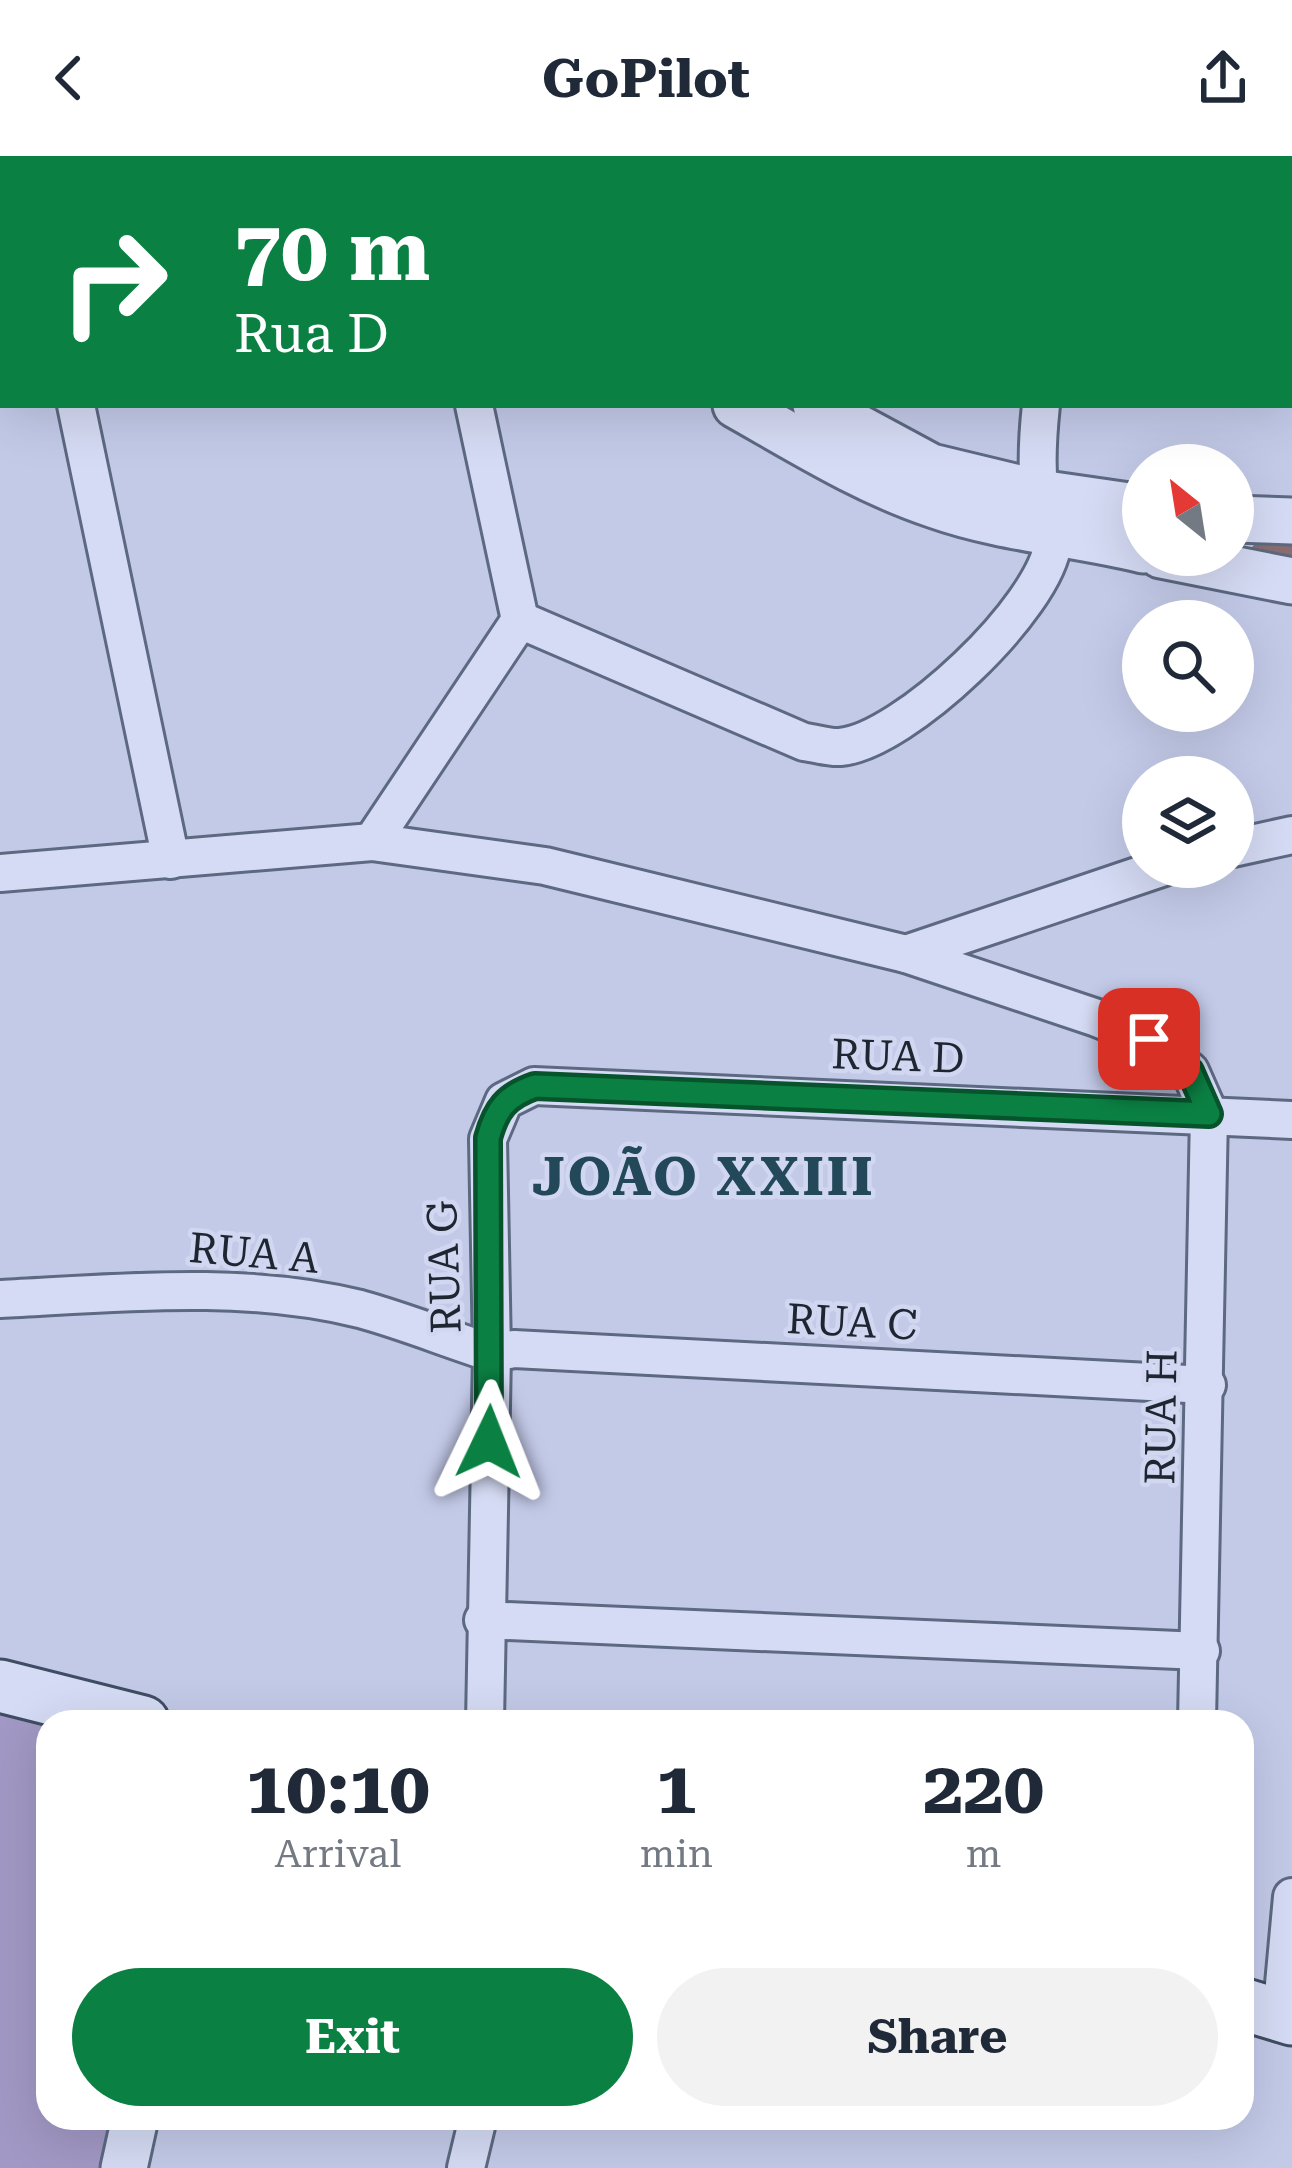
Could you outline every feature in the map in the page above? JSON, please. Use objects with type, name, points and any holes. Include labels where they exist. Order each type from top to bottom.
[{"type":"main road","points":[[0,1686],[95,1710]]},
{"type":"street","points":[[77,408],[171,860]]},
{"type":"street","points":[[372,842],[520,620],[475,408]]},
{"type":"street","points":[[741,408],[818,452],[933,505],[1054,537],[1122,547]]},
{"type":"street","points":[[822,408],[931,467],[1040,493],[1122,505]]},
{"type":"street","points":[[520,620],[803,742],[839,748],[866,740],[971,665],[1033,599],[1054,537],[1040,493],[1041,408]]},
{"type":"street","points":[[1254,519],[1292,520]]},
{"type":"street","points":[[1254,575],[1292,581]]},
{"type":"street","points":[[1254,843],[1292,835]]},
{"type":"street","points":[[0,872],[372,842],[545,866],[906,954],[1149,1039],[1190,1071],[1209,1114]]},
{"type":"street","points":[[906,954],[1122,881]]},
{"type":"street","name":"RUA D","points":[[504,1101],[535,1086],[1292,1120]]},
{"type":"street","name":"RUA G","points":[[485,1710],[492,1353],[487,1154],[493,1119],[504,1101]]},
{"type":"street","name":"RUA H","points":[[1198,1710],[1209,1114]]},
{"type":"street","name":"RUA A","points":[[0,1299],[167,1289],[275,1297],[358,1309],[492,1353]]},
{"type":"street","name":"RUA C","points":[[492,1353],[514,1349],[1207,1385]]},
{"type":"street","points":[[483,1620],[1201,1652]]},
{"type":"street","points":[[1272,2014],[1292,1898]]},
{"type":"street","points":[[124,2168],[132,2130]]},
{"type":"street","points":[[466,2168],[475,2130]]},
{"type":"shaded area","points":[[0,1686],[36,1713],[36,2130],[119,2130],[110,2168],[0,2168]]},
{"type":"waterway","points":[[1257,549],[1292,551]]},
{"type":"district","name":"JOÃO XXIII","points":[[704,1176]]},
{"type":"route","points":[[489,1442],[488,1138],[493,1119],[514,1093],[535,1086],[1209,1114],[1190,1071],[1149,1039]]}]
